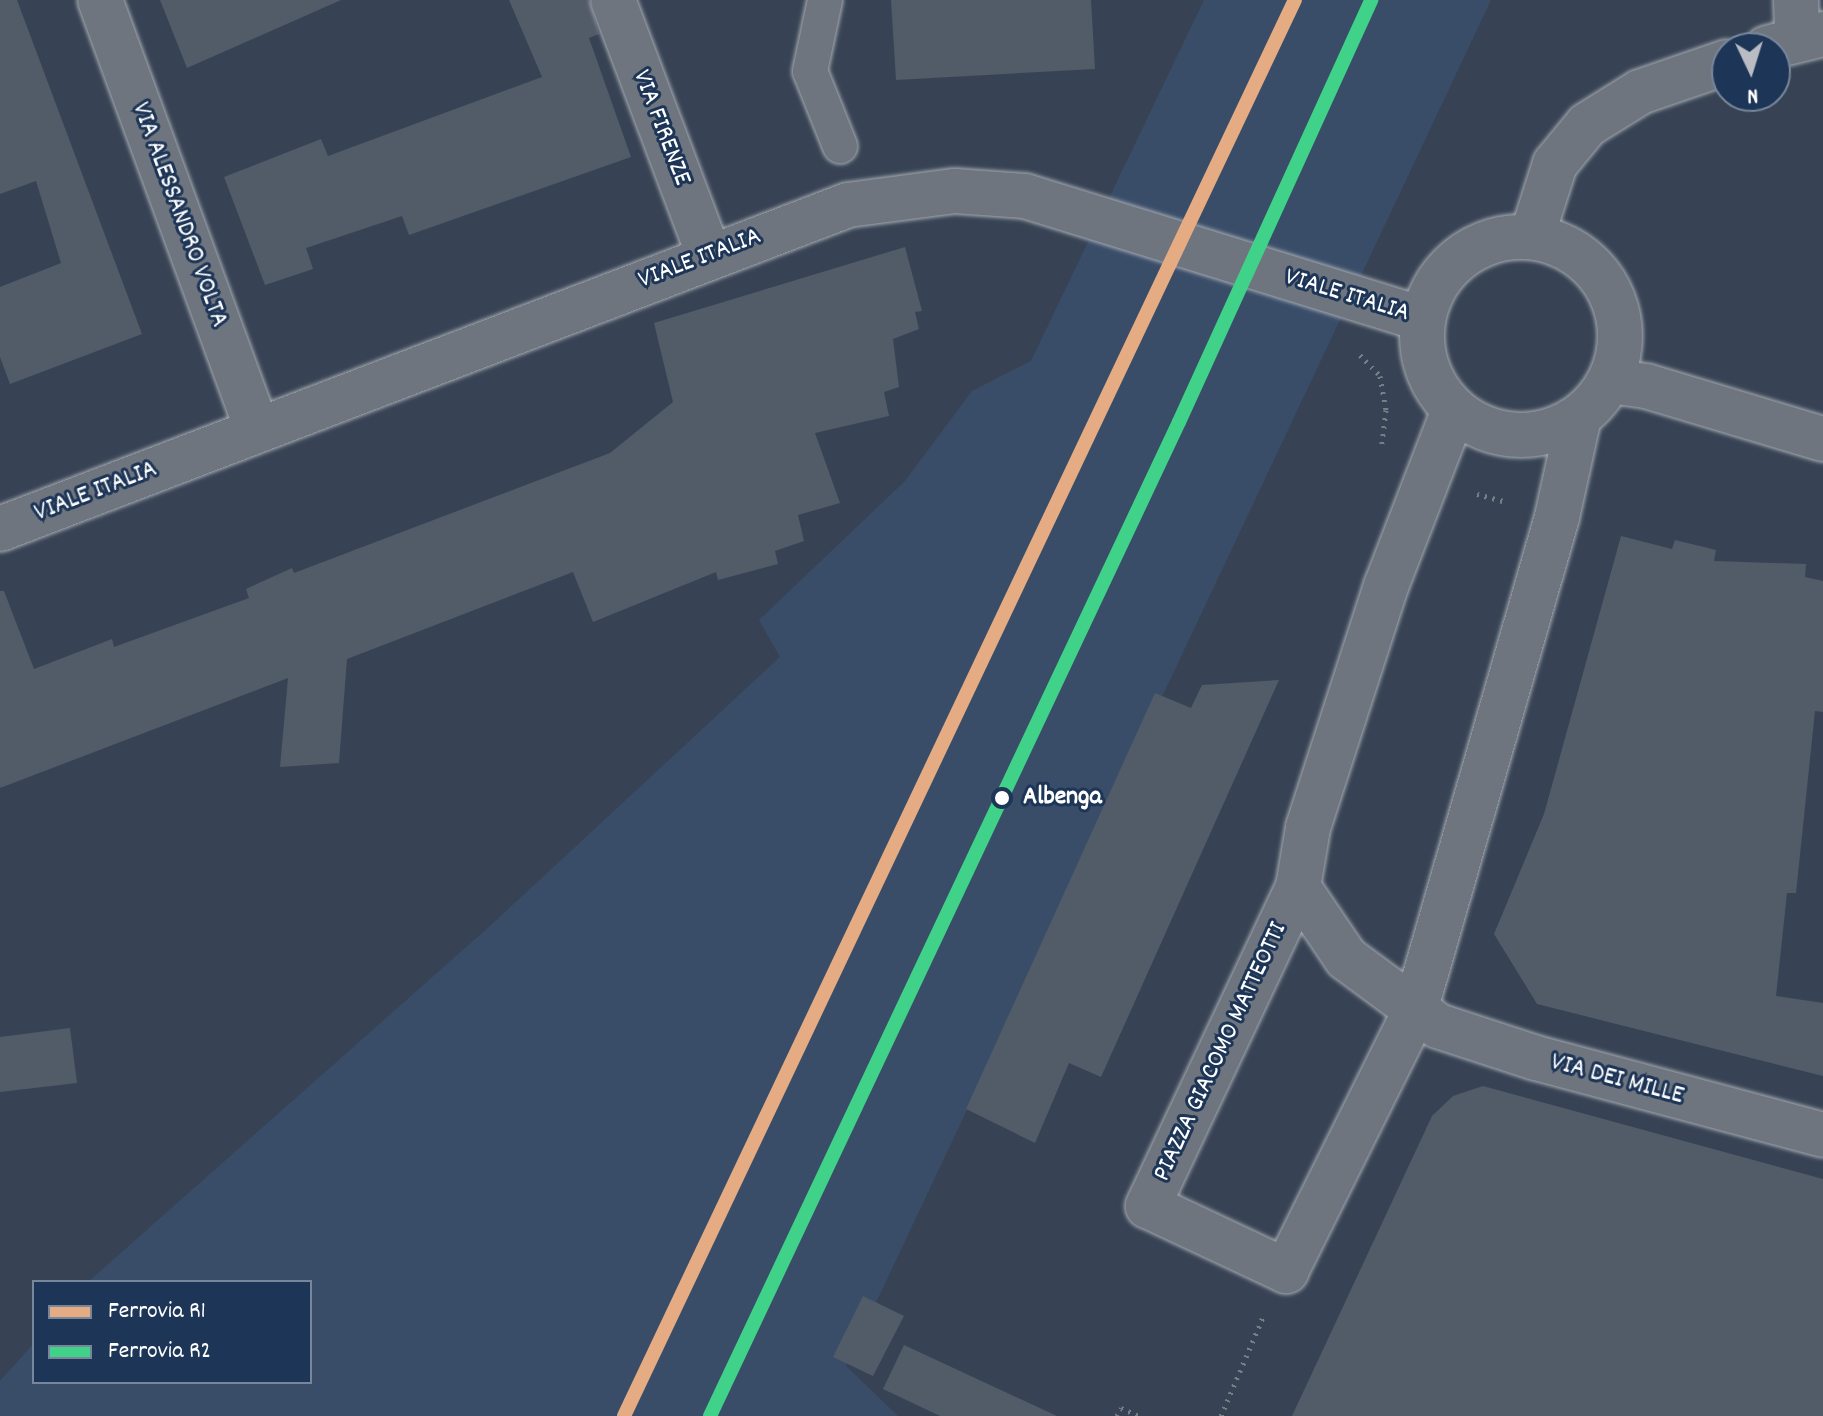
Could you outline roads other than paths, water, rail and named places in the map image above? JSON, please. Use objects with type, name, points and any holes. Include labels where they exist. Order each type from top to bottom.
[{"type":"street","name":"VIA ALESSANDRO VOLTA","points":[[100,0],[257,430]]},
{"type":"street","name":"VIA FIRENZE","points":[[613,0],[709,255]]},
{"type":"street","points":[[1532,236],[1555,164],[1587,125],[1640,92],[1711,68]]},
{"type":"street","name":"VIALE ITALIA","points":[[0,529],[709,255],[848,205],[955,191],[1025,196],[1422,319]]},
{"type":"street","points":[[1532,236],[1563,245],[1589,263],[1609,288],[1620,329],[1610,381],[1579,417],[1549,431],[1515,435],[1482,428],[1454,410],[1426,369],[1422,319],[1435,284],[1460,255],[1495,240],[1532,236]]},
{"type":"street","points":[[1610,381],[1646,386],[1823,439]]},
{"type":"street","name":"PIAZZA GIACOMO MATTEOTTI","points":[[1298,887],[1346,958],[1415,1011],[1286,1271],[1148,1206],[1298,887],[1308,828],[1424,478],[1454,410]]},
{"type":"street","points":[[1415,1011],[1557,517],[1579,417]]},
{"type":"street","name":"VIA DEI MILLE","points":[[1415,1011],[1438,1026],[1536,1058],[1823,1135]]},
{"type":"lane","points":[[825,0],[810,71],[840,146]]},
{"type":"rail line","name":"R1","points":[[624,1416],[1295,0]]},
{"type":"rail line","name":"R2","points":[[710,1416],[1179,422],[1371,0]]},
{"type":"place","name":"Albenga","points":[[1002,798]]}]
